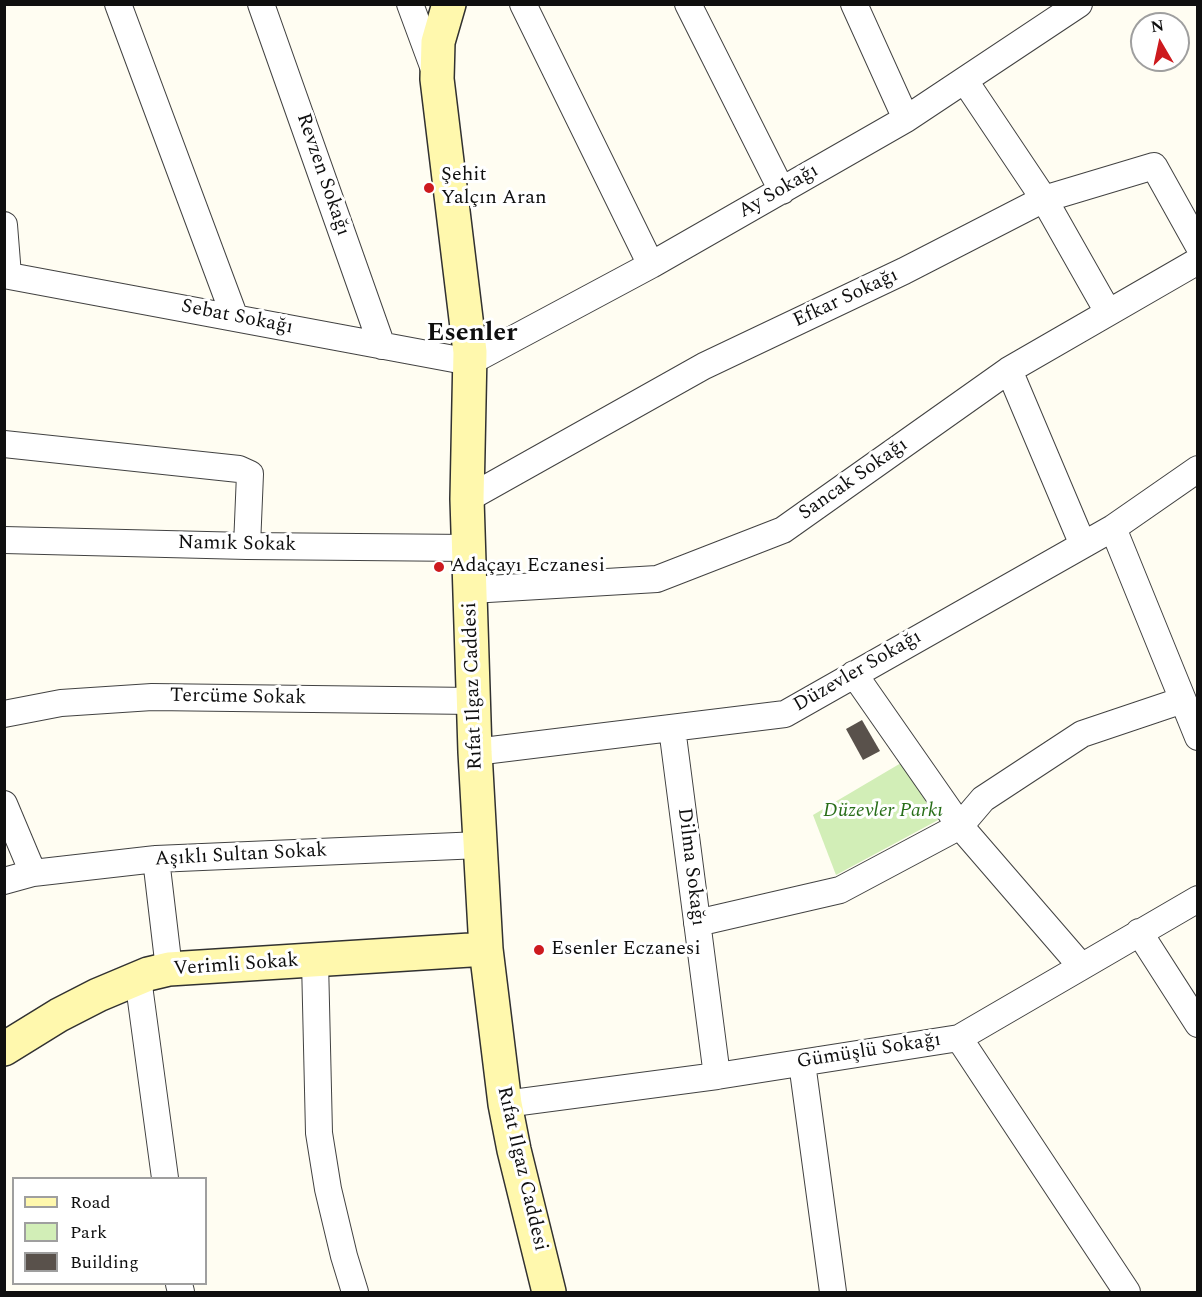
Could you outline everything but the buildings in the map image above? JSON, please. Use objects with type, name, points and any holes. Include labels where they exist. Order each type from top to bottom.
[{"type":"street","points":[[118,4],[235,318]]},
{"type":"street","name":"Revzen Sokağı","points":[[261,4],[382,346]]},
{"type":"street","points":[[410,4],[437,79]]},
{"type":"street","name":"Rıfat Ilgaz Caddesi","points":[[449,4],[438,42],[437,79],[470,340],[467,499],[475,752],[486,949],[505,1104],[549,1293]]},
{"type":"street","points":[[523,4],[651,265]]},
{"type":"street","points":[[688,4],[782,191]]},
{"type":"street","points":[[854,4],[906,119]]},
{"type":"street","name":"Ay Sokağı","points":[[470,363],[651,265],[906,119],[1079,4]]},
{"type":"street","points":[[965,81],[1044,199],[1108,312]]},
{"type":"street","name":"Efkar Sokağı","points":[[467,499],[704,366],[904,271],[1044,199],[1154,166],[1197,245]]},
{"type":"street","points":[[4,225],[6,275]]},
{"type":"street","name":"Sancak Sokağı","points":[[471,590],[657,579],[783,530],[1009,370],[1197,261]]},
{"type":"street","name":"Sebat Sokağı","points":[[6,275],[470,363]]},
{"type":"street","points":[[1009,370],[1083,545]]},
{"type":"street","points":[[4,444],[239,469],[250,474],[247,546]]},
{"type":"street","name":"Düzevler Sokağı","points":[[475,752],[785,714],[1113,528],[1197,469]]},
{"type":"street","points":[[1113,528],[1197,737]]},
{"type":"street","name":"Namık Sokak","points":[[4,540],[247,546],[469,548]]},
{"type":"street","points":[[854,674],[960,826],[1081,966]]},
{"type":"street","name":"Tercüme Sokak","points":[[4,714],[61,702],[152,697],[473,701]]},
{"type":"street","points":[[697,923],[840,890],[960,826],[983,799],[1082,734],[1183,700]]},
{"type":"street","name":"Dilma Sokağı","points":[[672,728],[717,1076]]},
{"type":"street","points":[[4,804],[33,873]]},
{"type":"street","name":"Aşıklı Sultan Sokak","points":[[4,881],[33,873],[156,859],[480,845]]},
{"type":"street","points":[[156,859],[153,974],[165,1177]]},
{"type":"street","name":"Gümüşlü Sokağı","points":[[505,1104],[717,1076],[959,1038],[1197,899]]},
{"type":"street","points":[[1139,932],[1197,1024]]},
{"type":"street","name":"Verimli Sokak","points":[[4,1049],[59,1015],[98,995],[153,974],[486,949]]},
{"type":"street","points":[[315,961],[319,1133],[328,1189],[355,1293]]},
{"type":"street","points":[[959,1038],[1127,1293]]},
{"type":"street","points":[[802,1063],[833,1293]]},
{"type":"green space","name":"Düzevler Parkı","points":[[901,763],[940,819],[836,875],[813,815]]},
{"type":"place","name":"Şehit Yalçın Aran","points":[[429,188]]},
{"type":"place","name":"Adaçayı Eczanesi","points":[[439,567]]},
{"type":"place","name":"Esenler Eczanesi","points":[[539,950]]},
{"type":"district","name":"Esenler","points":[[472,335]]}]
